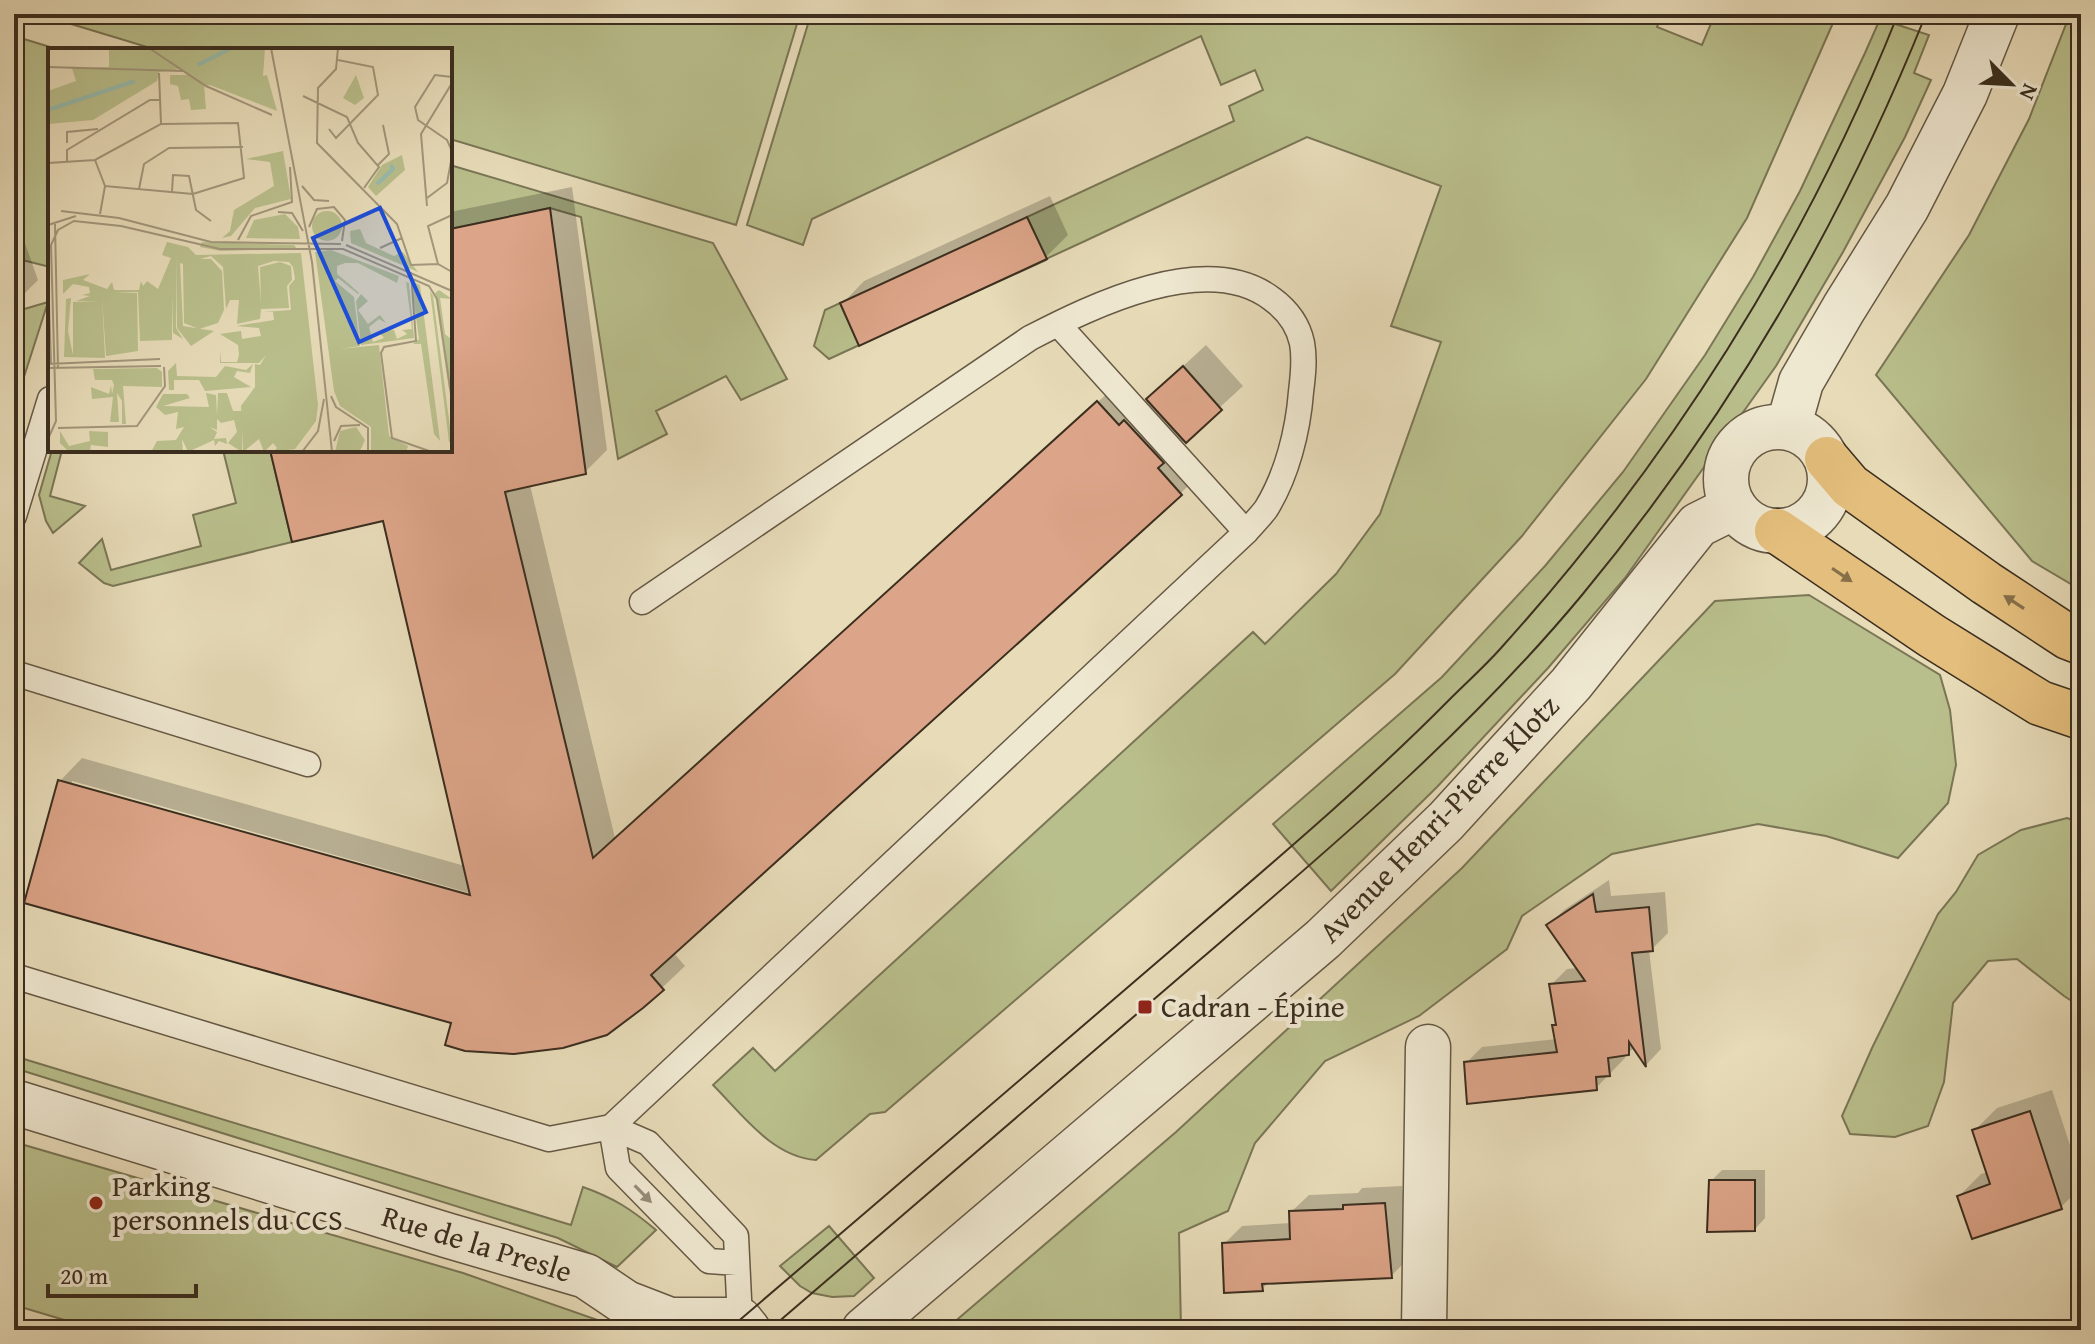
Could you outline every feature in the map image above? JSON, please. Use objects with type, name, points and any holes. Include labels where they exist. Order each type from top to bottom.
[{"type":"highway","points":[[1827,459],[1850,486],[1986,583],[2068,637],[2081,642]]},
{"type":"highway","points":[[1777,531],[1932,636],[2040,703],[2081,717]]},
{"type":"street","points":[[1788,428],[1801,382],[1907,207],[1965,94],[1997,14]]},
{"type":"street","points":[[1771,427],[1788,428],[1805,434],[1818,444],[1827,459],[1831,475],[1829,492],[1822,508],[1795,529],[1761,529],[1745,520],[1734,507],[1727,490],[1731,456],[1741,442],[1755,432],[1771,427]]},
{"type":"street","name":"Avenue Henri-Pierre Klotz","points":[[864,1330],[1333,930],[1446,821],[1571,684],[1698,525],[1734,507]]},
{"type":"street","points":[[1424,1330],[1428,1047]]},
{"type":"street","name":"Rue de la Presle","points":[[14,1102],[586,1276],[626,1303],[670,1320],[744,1325]]},
{"type":"lane","points":[[14,976],[549,1139],[611,1127],[1246,532],[1265,510],[1293,441],[1300,403],[1304,362],[1302,343],[1294,321],[1265,294],[1242,282],[1213,279],[1176,282],[1096,307],[1030,338],[642,602]]},
{"type":"lane","points":[[1058,324],[1246,532]]},
{"type":"lane","points":[[14,516],[48,406]]},
{"type":"lane","points":[[14,673],[308,764]]},
{"type":"lane","points":[[611,1127],[618,1168],[709,1261],[737,1263]]},
{"type":"lane","points":[[611,1127],[648,1143],[736,1236],[744,1325]]},
{"type":"green space","points":[[38,14],[800,14],[736,225],[452,140],[452,48],[150,48]]},
{"type":"green space","points":[[811,14],[1372,14],[1395,20],[1432,23],[1468,14],[1662,14],[1657,27],[1702,45],[1715,14],[1837,14],[1747,218],[1646,379],[1522,536],[1395,674],[885,1112],[870,1114],[816,1160],[800,1157],[772,1143],[713,1085],[753,1048],[775,1071],[1253,632],[1265,644],[1336,574],[1380,514],[1441,342],[1391,326],[1441,186],[1307,137],[1046,259],[1027,217],[1234,121],[1229,106],[1263,90],[1255,70],[1221,85],[1201,36],[812,219],[803,245],[747,225]]},
{"type":"green space","points":[[2070,14],[2081,14],[2081,590],[2032,561],[1876,375],[1969,235],[2029,119]]},
{"type":"green space","points":[[1880,19],[1929,35],[1914,73],[1931,80],[1905,137],[1843,252],[1776,366],[1625,578],[1548,668],[1437,787],[1331,891],[1273,824],[1442,677],[1545,566],[1623,472],[1705,355],[1753,277],[1800,191]]},
{"type":"green space","points":[[14,36],[53,48],[48,48],[48,266],[14,258]]},
{"type":"green space","points":[[452,166],[713,243],[787,379],[741,400],[726,376],[656,411],[667,434],[618,459],[581,217],[550,208],[452,229]]},
{"type":"green space","points":[[1046,260],[928,314],[1009,276]]},
{"type":"green space","points":[[48,302],[23,380],[14,376],[14,312]]},
{"type":"green space","points":[[840,303],[859,345],[928,314],[829,359],[814,346],[825,310]]},
{"type":"green space","points":[[51,452],[61,452],[50,496],[85,506],[53,533],[46,521],[39,495]]},
{"type":"green space","points":[[223,452],[270,452],[292,542],[113,586],[104,583],[79,563],[102,539],[111,570],[201,546],[193,515],[236,503]]},
{"type":"green space","points":[[1809,595],[1940,675],[1950,710],[1956,765],[1948,803],[1898,858],[1826,836],[1758,824],[1612,854],[1522,916],[1507,949],[1419,1016],[1325,1061],[1255,1143],[1228,1211],[1179,1233],[1181,1330],[945,1330],[1176,1132],[1462,868],[1715,601]]},
{"type":"green space","points":[[2067,818],[2081,823],[2081,1007],[2017,959],[1988,961],[1953,1003],[1944,1082],[1928,1126],[1895,1137],[1850,1134],[1842,1116],[1872,1048],[1938,914],[1956,892],[1978,855],[2021,830]]},
{"type":"green space","points":[[14,1056],[571,1225],[583,1187],[622,1205],[656,1230],[617,1267],[558,1238],[14,1068]]},
{"type":"green space","name":"Parking personnels du CCS","points":[[14,1142],[463,1273],[626,1330],[98,1330],[14,1305]]},
{"type":"green space","points":[[829,1226],[874,1278],[854,1296],[832,1297],[812,1293],[780,1266]]},
{"type":"building","points":[[550,208],[586,474],[505,492],[593,858],[1097,401],[1119,425],[1124,420],[1164,463],[1158,468],[1182,495],[651,975],[664,990],[643,1008],[607,1035],[563,1048],[514,1054],[465,1051],[445,1045],[451,1023],[24,903],[58,780],[470,895],[383,521],[292,542],[270,452],[452,452],[452,229]]},
{"type":"building","points":[[1027,217],[1047,259],[859,346],[840,303]]},
{"type":"building","points":[[1183,366],[1222,410],[1186,443],[1146,399]]},
{"type":"building","points":[[1593,894],[1596,912],[1649,907],[1653,951],[1632,953],[1646,1067],[1629,1042],[1629,1055],[1608,1058],[1610,1076],[1596,1077],[1597,1090],[1467,1104],[1464,1062],[1557,1052],[1549,984],[1585,981],[1546,925]]},
{"type":"building","points":[[2030,1111],[2062,1209],[1972,1239],[1957,1196],[1990,1184],[1972,1130]]},
{"type":"building","points":[[1709,1180],[1755,1180],[1755,1231],[1707,1232]]},
{"type":"building","points":[[1385,1203],[1392,1278],[1262,1284],[1263,1291],[1224,1293],[1222,1243],[1290,1239],[1289,1211],[1343,1209],[1343,1205]]},
{"type":"tram line","points":[[728,1330],[1316,825],[1501,648],[1621,503],[1728,349],[1820,186],[1898,14]]},
{"type":"tram line","points":[[769,1330],[1351,829],[1448,739],[1539,645],[1635,529],[1732,390],[1818,244],[1857,169],[1926,14]]},
{"type":"place","name":"Cadran - Épine","points":[[1145,1007]]},
{"type":"place","name":"Parking personnels du CCS","points":[[96,1203]]}]
